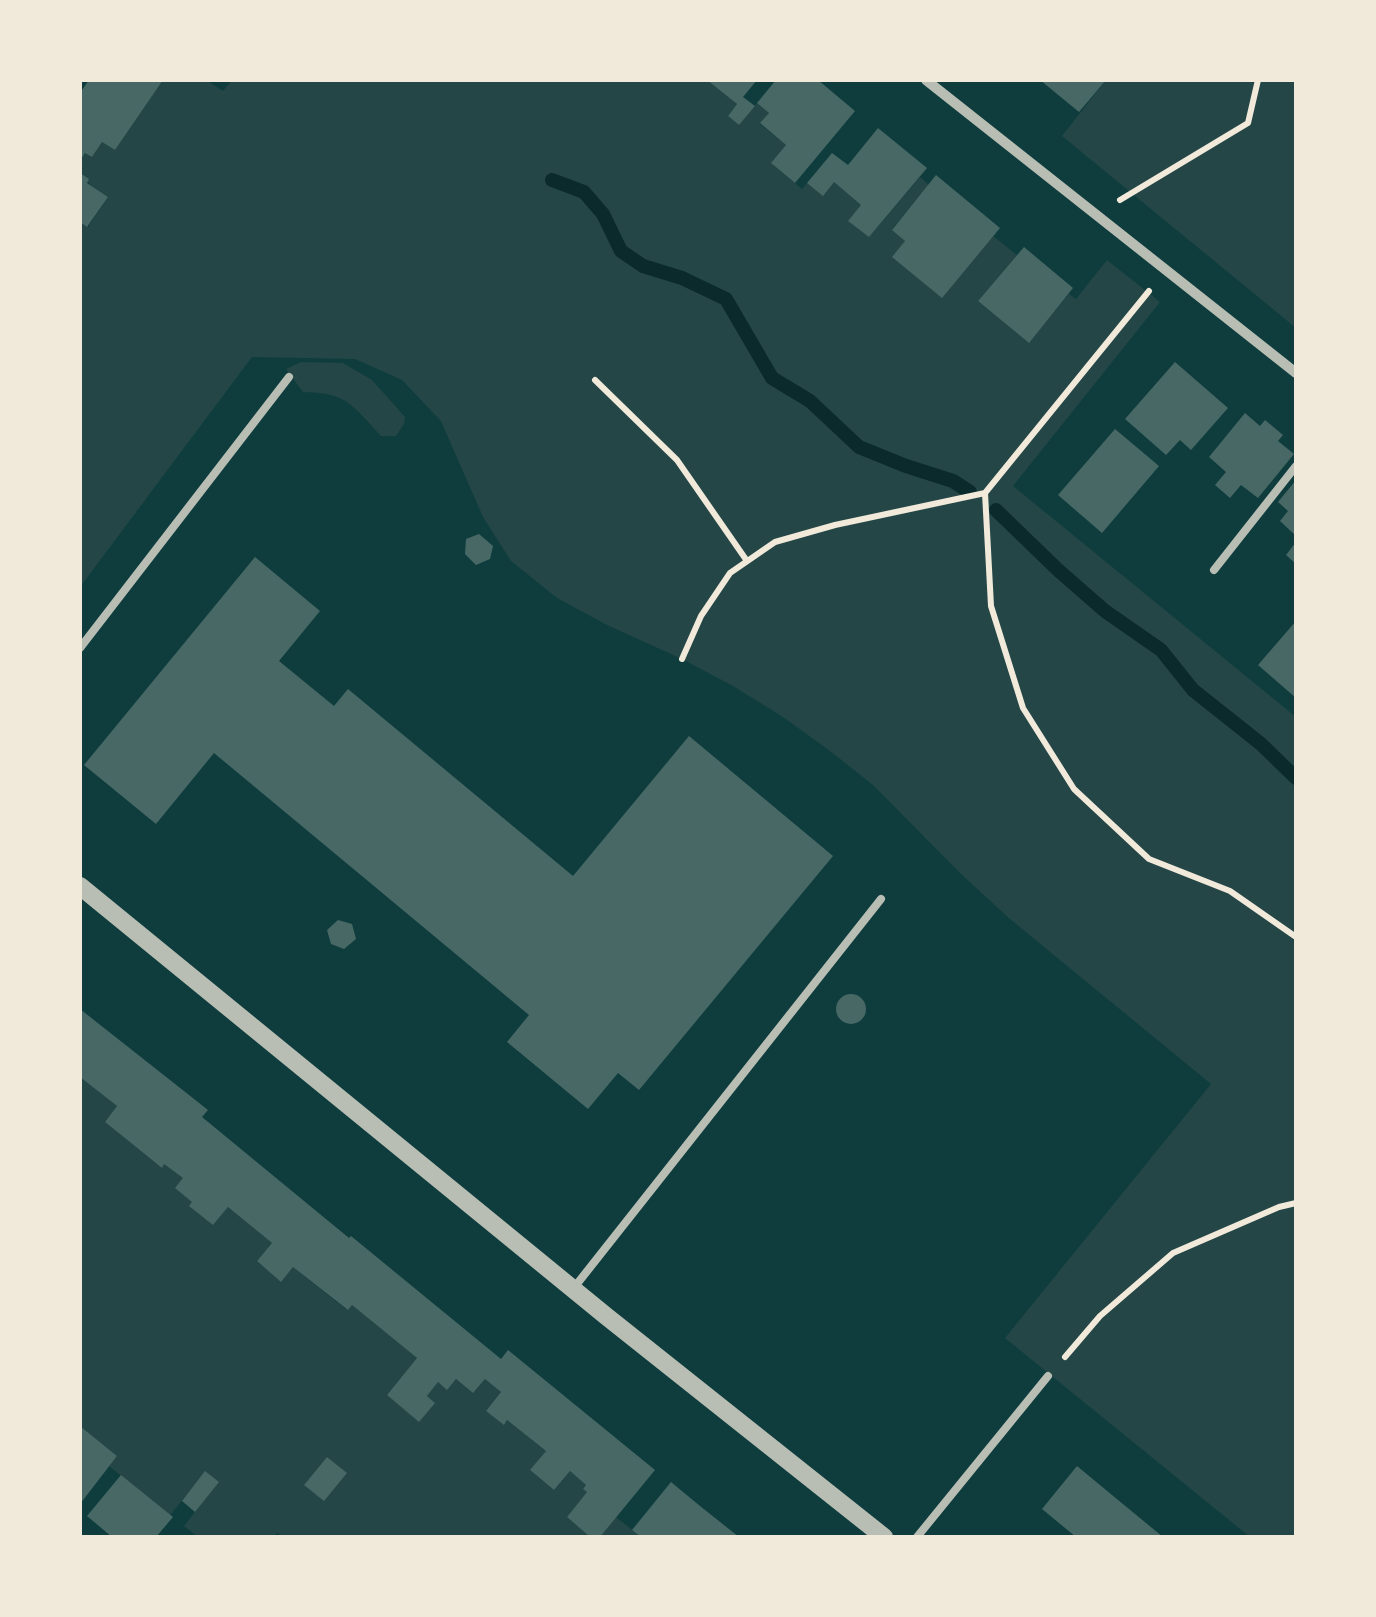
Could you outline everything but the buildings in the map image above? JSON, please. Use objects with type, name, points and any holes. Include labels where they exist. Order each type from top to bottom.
[{"type":"street","points":[[926,80],[1296,373]]},
{"type":"street","points":[[80,886],[884,1537]]},
{"type":"lane","points":[[80,648],[289,377]]},
{"type":"lane","points":[[1214,570],[1296,466]]},
{"type":"lane","points":[[573,1289],[882,899]]},
{"type":"lane","points":[[917,1537],[1048,1376]]},
{"type":"path","points":[[1092,213],[1126,198],[1248,123],[1258,80]]},
{"type":"path","points":[[682,659],[701,616],[730,573],[775,542],[984,493],[1166,270]]},
{"type":"path","points":[[596,380],[677,460],[748,561]]},
{"type":"path","points":[[984,493],[991,606],[1023,708],[1074,789],[1149,860],[1230,891],[1296,937]]},
{"type":"path","points":[[1048,1376],[1100,1316],[1173,1253],[1296,1203]]},
{"type":"shaded area","points":[[163,80],[206,80],[223,91],[232,80],[707,80],[737,104],[728,116],[739,125],[757,103],[769,113],[760,124],[786,145],[772,164],[802,189],[807,183],[834,182],[861,205],[869,237],[920,177],[929,185],[892,229],[905,241],[893,257],[942,297],[993,236],[1017,255],[978,301],[1028,342],[1069,294],[1076,299],[1107,260],[1160,302],[1013,486],[1296,717],[1296,1537],[1250,1537],[1005,1338],[1211,1084],[1010,919],[873,785],[830,751],[733,686],[557,598],[511,561],[483,517],[441,421],[402,380],[355,359],[252,357],[80,587],[80,222],[88,227],[108,197],[85,179],[81,160],[85,153],[92,157],[102,142],[115,150]]},
{"type":"shaded area","points":[[1106,80],[1296,80],[1296,328],[1062,136]]},
{"type":"shaded area","points":[[301,362],[343,363],[372,380],[405,417],[396,436],[381,436],[340,398],[303,392],[286,369]]},
{"type":"shaded area","points":[[80,1077],[117,1106],[105,1122],[161,1167],[164,1164],[183,1178],[192,1202],[213,1225],[228,1207],[272,1243],[257,1261],[281,1281],[293,1267],[347,1310],[352,1305],[417,1358],[387,1395],[419,1421],[434,1402],[427,1396],[438,1382],[447,1389],[456,1379],[473,1393],[485,1379],[501,1392],[486,1411],[504,1424],[507,1420],[546,1451],[531,1471],[554,1490],[570,1471],[586,1485],[583,1489],[587,1492],[567,1517],[590,1537],[283,1537],[277,1533],[273,1537],[198,1537],[184,1526],[218,1482],[206,1472],[170,1515],[109,1466],[117,1456],[80,1426]],"holes":[[[327,1457],[346,1473],[305,1484]]]},
{"type":"shaded area","points":[[616,1517],[641,1537],[600,1537]]},
{"type":"waterway","points":[[552,180],[584,192],[603,214],[621,251],[643,266],[682,278],[726,299],[772,378],[810,401],[859,447],[953,481],[970,492]]},
{"type":"waterway","points":[[996,510],[1105,611],[1161,650],[1193,690],[1261,744],[1296,778]]}]
